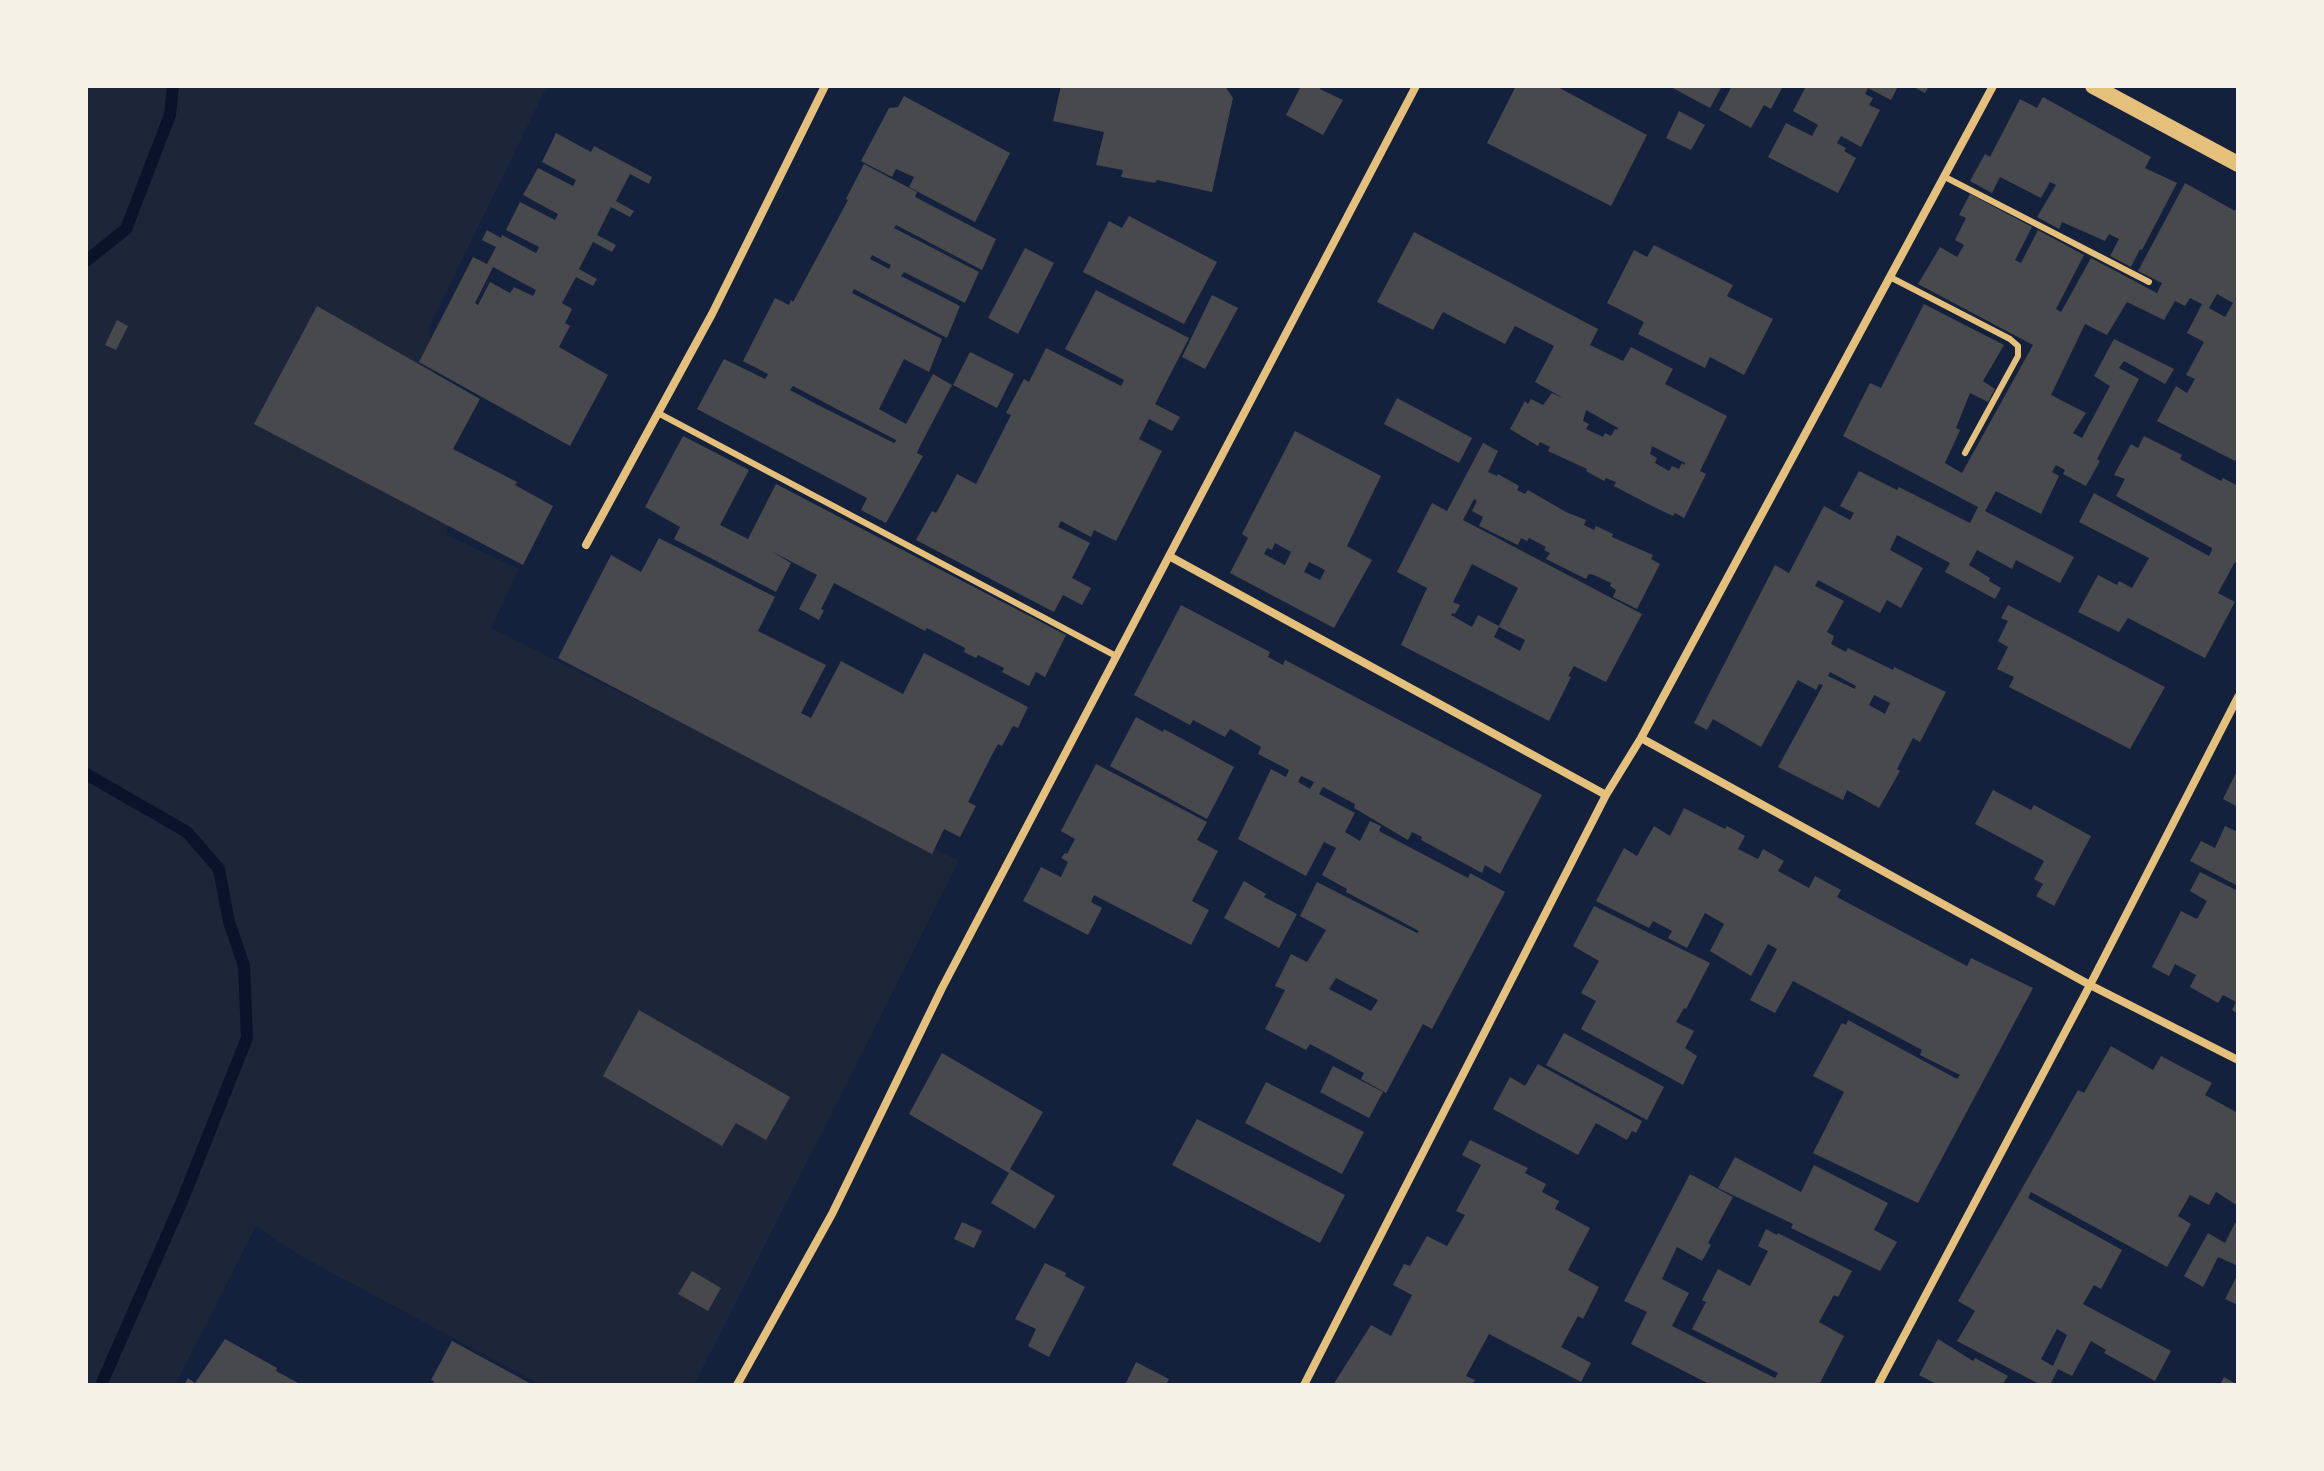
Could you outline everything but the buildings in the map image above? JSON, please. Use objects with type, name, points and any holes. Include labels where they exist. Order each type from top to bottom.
[{"type":"main road","points":[[2093,86],[2238,164]]},
{"type":"street","points":[[586,545],[712,314],[825,86]]},
{"type":"street","points":[[737,1385],[832,1214],[942,988],[1416,86]]},
{"type":"street","points":[[1304,1385],[1606,795],[1641,738],[1993,86]]},
{"type":"street","points":[[1169,556],[1606,795]]},
{"type":"street","points":[[1878,1385],[2238,697]]},
{"type":"street","points":[[1641,738],[2090,985],[2238,1060]]},
{"type":"lane","points":[[1945,177],[2149,282]]},
{"type":"lane","points":[[1890,277],[2018,346],[2018,356],[1965,453]]},
{"type":"lane","points":[[658,413],[1116,656]]},
{"type":"shaded area","points":[[86,86],[547,86],[429,327],[449,507],[447,535],[519,569],[491,628],[959,861],[694,1385],[541,1385],[297,1254],[256,1226],[175,1385],[86,1385]]},
{"type":"waterway","points":[[86,261],[126,229],[170,115],[173,86]]},
{"type":"waterway","points":[[86,774],[187,832],[219,869],[229,922],[244,966],[247,1038],[182,1201],[101,1385]]}]
